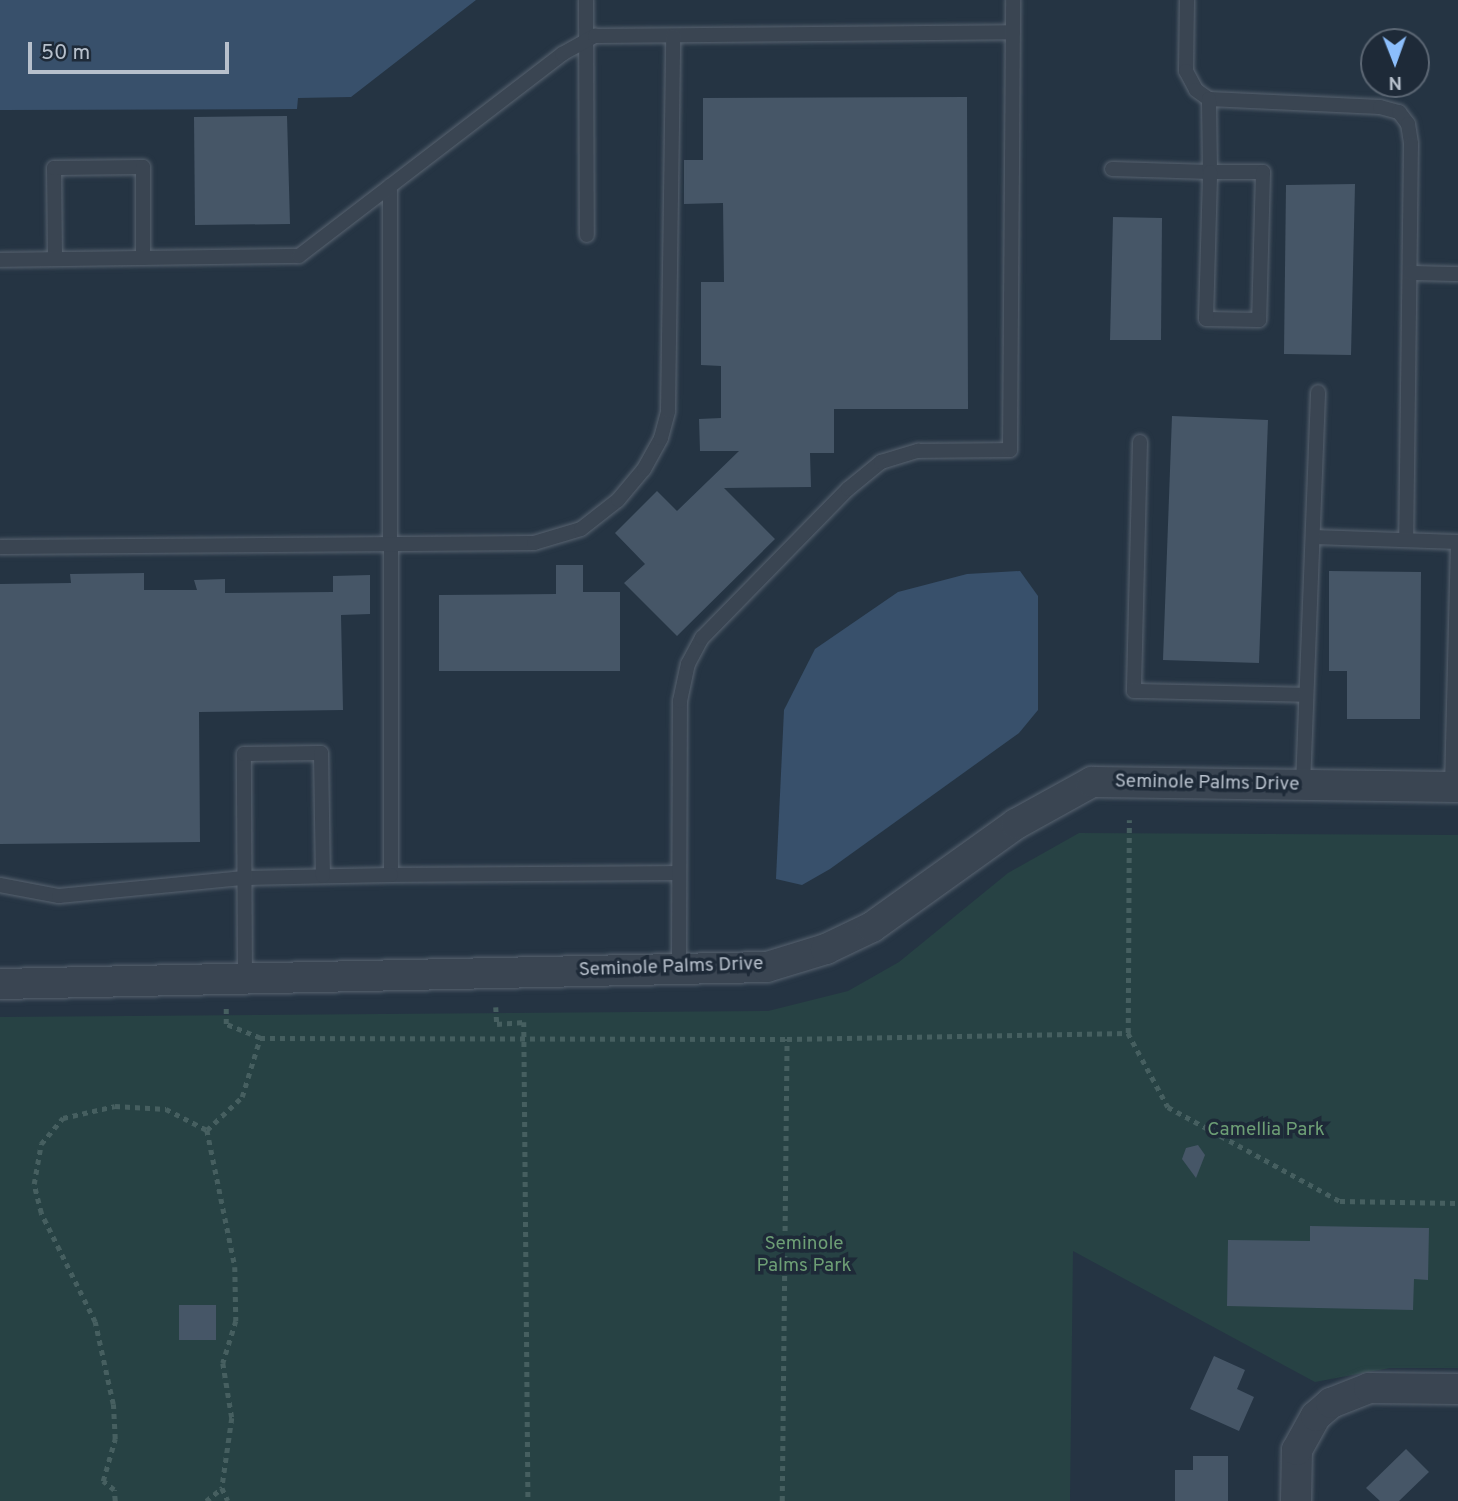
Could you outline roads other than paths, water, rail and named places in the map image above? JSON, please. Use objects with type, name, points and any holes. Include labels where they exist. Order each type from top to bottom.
[{"type":"street","name":"Seminole Palms Drive","points":[[0,984],[767,967],[826,949],[872,926],[1016,824],[1092,782],[1455,787]]},
{"type":"street","points":[[1296,1501],[1297,1450],[1316,1416],[1331,1402],[1369,1388],[1458,1389]]},
{"type":"lane","points":[[586,0],[587,235]]},
{"type":"lane","points":[[679,969],[680,701],[688,664],[702,638],[848,489],[881,462],[918,452],[1010,450],[1013,0]]},
{"type":"lane","points":[[1186,0],[1186,71],[1196,90],[1209,99],[1380,107],[1399,112],[1408,124],[1412,144],[1406,540]]},
{"type":"lane","points":[[0,260],[299,256],[586,39],[1013,32]]},
{"type":"lane","points":[[0,547],[534,542],[560,538],[582,529],[618,500],[644,469],[661,438],[668,411],[673,36]]},
{"type":"lane","points":[[1112,169],[1210,172],[1263,172],[1259,320],[1206,319],[1210,172],[1209,99]]},
{"type":"lane","points":[[55,259],[54,168],[130,167],[143,167],[144,258]]},
{"type":"lane","points":[[390,186],[391,875]]},
{"type":"lane","points":[[1410,273],[1458,274]]},
{"type":"lane","points":[[1303,785],[1318,392]]},
{"type":"lane","points":[[1139,442],[1134,691],[1306,695]]},
{"type":"lane","points":[[1313,537],[1458,542]]},
{"type":"lane","points":[[1455,787],[1458,547]]},
{"type":"lane","points":[[245,978],[244,754],[321,753],[323,876]]},
{"type":"lane","points":[[0,885],[59,897],[244,878],[679,873]]},
{"type":"water","points":[[0,0],[476,0],[351,97],[298,98],[297,109],[0,110]]},
{"type":"water","points":[[1020,571],[1038,596],[1038,710],[1019,733],[830,869],[802,885],[776,879],[784,710],[815,649],[898,592],[967,574]]},
{"type":"park label","name":"Camellia Park","points":[[1266,1131]]},
{"type":"park label","name":"Seminole Palms Park","points":[[804,1256]]}]
